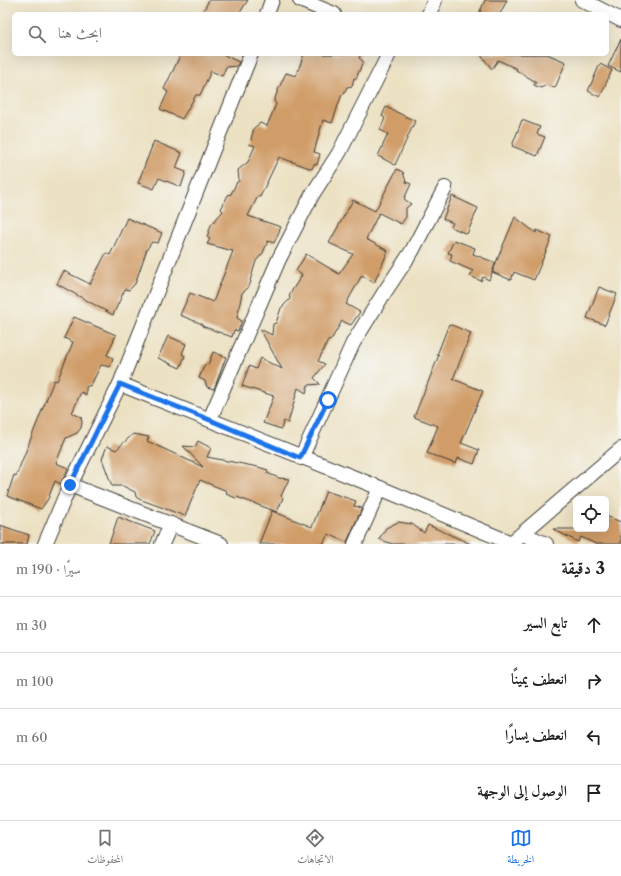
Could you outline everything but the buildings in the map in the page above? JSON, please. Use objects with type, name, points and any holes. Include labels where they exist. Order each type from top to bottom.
[{"type":"street","points":[[268,12],[272,0]]},
{"type":"street","points":[[300,0],[329,12]]},
{"type":"street","points":[[430,12],[435,0]]},
{"type":"street","points":[[582,0],[598,4],[621,20]]},
{"type":"street","points":[[45,544],[70,485],[120,384],[250,56]]},
{"type":"street","points":[[210,420],[279,259],[312,195],[339,153],[388,56]]},
{"type":"street","points":[[300,458],[353,343],[412,251],[445,188]]},
{"type":"street","points":[[120,384],[300,458],[380,488],[510,543],[621,449]]},
{"type":"street","points":[[70,485],[221,544]]},
{"type":"street","points":[[355,544],[380,488]]},
{"type":"street","points":[[162,544],[171,524]]},
{"type":"street","points":[[522,534],[546,544]]},
{"type":"route","points":[[70,485],[120,384],[300,458],[328,400]]}]
